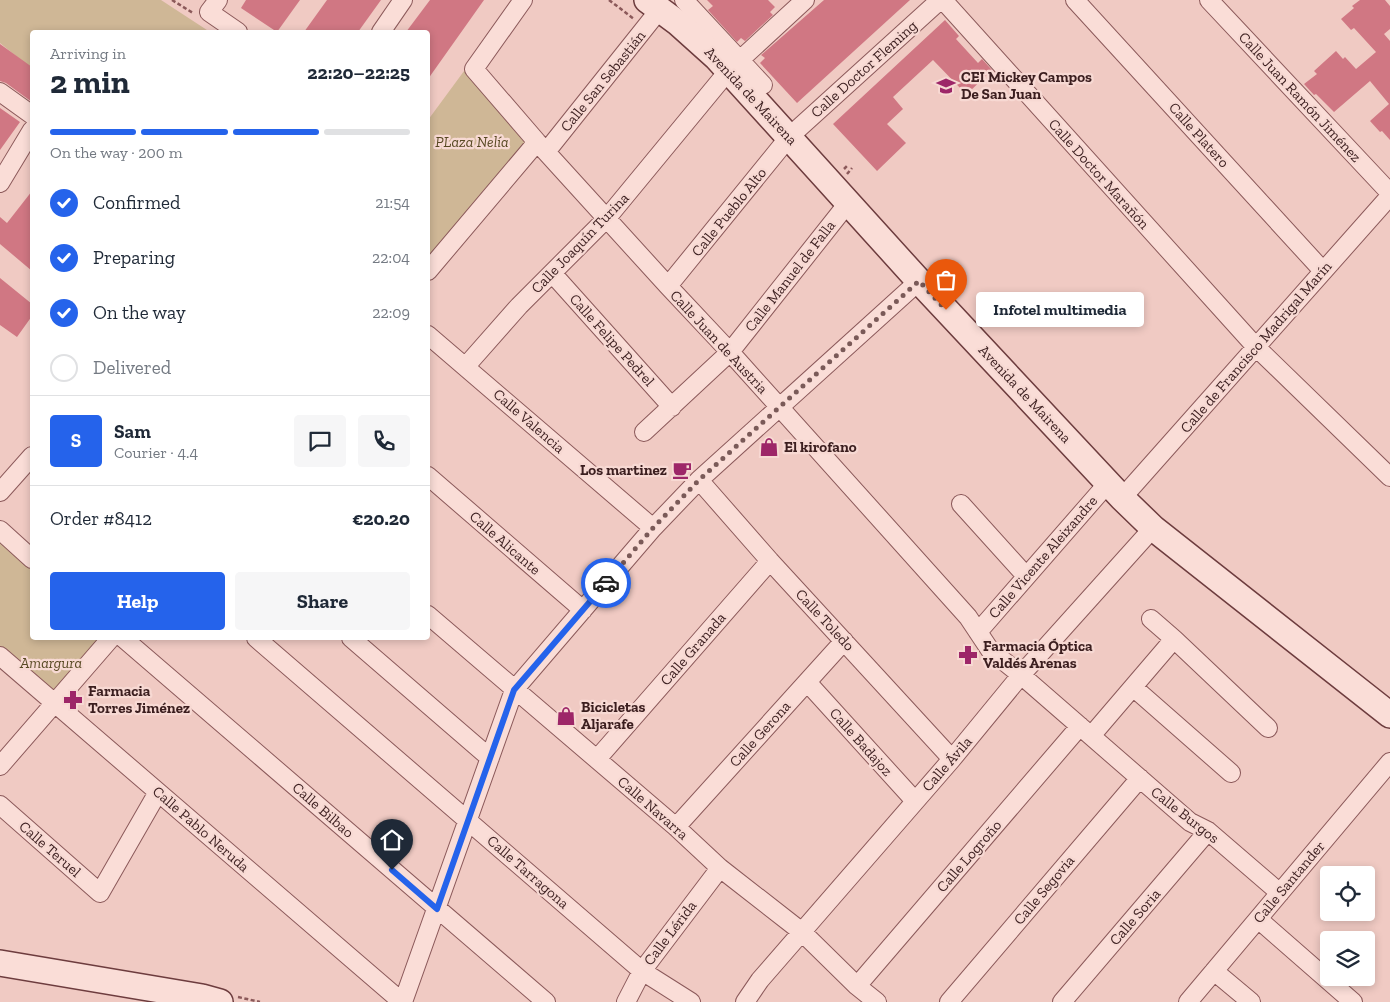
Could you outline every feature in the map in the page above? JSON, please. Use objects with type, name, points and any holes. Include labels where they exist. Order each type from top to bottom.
[{"type":"street","points":[[382,30],[403,0]]},
{"type":"street","points":[[684,0],[734,65],[763,85]]},
{"type":"street","name":"Calle Doctor Fleming","points":[[789,138],[941,0]]},
{"type":"street","name":"Calle Doctor Marañón","points":[[941,0],[1256,347],[1390,477]]},
{"type":"street","name":"Calle Platero","points":[[1075,0],[1323,271]]},
{"type":"street","name":"Calle Juan de Austria","points":[[514,1],[504,25],[474,69],[542,147],[779,406],[968,617],[990,650],[1021,675]]},
{"type":"street","name":"Calle Juan Ramón Jiménez","points":[[1214,2],[1390,194]]},
{"type":"street","name":"Calle Joaquín Turina","points":[[466,366],[519,306],[607,218],[734,65],[795,3]]},
{"type":"street","points":[[213,6],[236,30]]},
{"type":"street","name":"Avenida de Mairena","points":[[651,12],[694,36],[734,65],[789,138],[919,281],[1153,528],[1390,715]]},
{"type":"street","name":"Calle San Sebastián","points":[[430,269],[542,147],[651,12]]},
{"type":"street","points":[[0,92],[30,114]]},
{"type":"street","points":[[0,183],[30,133]]},
{"type":"street","name":"Calle Pueblo Alto","points":[[668,286],[789,138]]},
{"type":"street","name":"Calle de Francisco Madrigal Marín","points":[[1115,490],[1256,347],[1390,194]]},
{"type":"street","name":"Calle Manuel de Falla","points":[[644,432],[730,352],[848,203]]},
{"type":"street","name":"Calle Felipe Pedrel","points":[[552,273],[672,407]]},
{"type":"street","points":[[403,1002],[469,821],[514,690],[653,528],[699,480],[919,281]]},
{"type":"street","name":"Calle Valencia","points":[[430,337],[653,528]]},
{"type":"street","points":[[0,492],[30,458]]},
{"type":"street","name":"Calle Alicante","points":[[430,478],[583,610]]},
{"type":"street","name":"Calle Toledo","points":[[699,480],[770,561],[952,759]]},
{"type":"street","name":"Calle Vicente Aleixandre","points":[[978,632],[1026,576],[1115,490]]},
{"type":"street","points":[[960,504],[1026,576]]},
{"type":"street","name":"Calle Ávila","points":[[745,1002],[760,980],[952,759],[1021,675],[1153,528]]},
{"type":"street","points":[[0,530],[30,557]]},
{"type":"street","name":"Calle Granada","points":[[597,759],[770,561]]},
{"type":"street","name":"Calle Navarra","points":[[430,617],[676,827],[720,868],[802,932],[877,1002]]},
{"type":"street","points":[[1151,619],[1268,728]]},
{"type":"street","points":[[1085,731],[1133,687],[1174,639]]},
{"type":"street","points":[[0,766],[110,640]]},
{"type":"street","name":"Calle Bilbao","points":[[125,640],[546,1002]]},
{"type":"street","name":"Calle Tarragona","points":[[258,640],[642,971],[691,1002]]},
{"type":"street","points":[[353,640],[490,758]]},
{"type":"street","name":"Calle Gerona","points":[[676,827],[844,641]]},
{"type":"street","name":"Calle Pablo Neruda","points":[[0,656],[403,1002]]},
{"type":"street","name":"Calle Burgos","points":[[1021,675],[1190,822],[1208,831],[1280,893]]},
{"type":"street","name":"Calle Badajoz","points":[[807,682],[915,802]]},
{"type":"street","points":[[1133,687],[1230,772]]},
{"type":"street","name":"Calle Logroño","points":[[858,986],[1085,731]]},
{"type":"street","name":"Calle Santander","points":[[1188,1002],[1390,762]]},
{"type":"street","name":"Calle Segovia","points":[[949,1002],[1140,778]]},
{"type":"street","name":"Calle Teruel","points":[[0,805],[100,893],[158,792]]},
{"type":"street","name":"Calle Soria","points":[[1062,1002],[1208,831]]},
{"type":"street","name":"Calle Lérida","points":[[626,1002],[642,971],[720,868]]},
{"type":"street","points":[[1258,920],[1353,1002]]},
{"type":"street","points":[[0,964],[202,997],[220,1002]]},
{"type":"street","points":[[1214,971],[1251,1002]]},
{"type":"street","points":[[0,980],[167,1002]]},
{"type":"path","points":[[172,0],[204,20],[213,6]]},
{"type":"path","points":[[609,0],[651,12]]},
{"type":"green space","points":[[0,0],[161,0],[207,30],[30,30],[30,67],[0,43]]},
{"type":"green space","name":"PLaza Nelía","points":[[467,67],[530,142],[430,259],[430,117]]},
{"type":"green space","name":"Amargura","points":[[0,531],[30,558],[30,640],[106,640],[57,701],[0,653]]},
{"type":"building","points":[[246,0],[300,0],[278,30],[274,30],[241,8]]},
{"type":"building","points":[[327,0],[381,0],[359,30],[305,30]]},
{"type":"building","points":[[430,0],[484,0],[430,76],[430,30],[408,30]]},
{"type":"building","points":[[707,0],[768,0],[775,7],[770,12],[773,15],[745,41],[741,38],[737,42],[708,10],[713,6]]},
{"type":"building","points":[[824,0],[910,0],[797,103],[760,63],[765,58],[761,55]]},
{"type":"building","points":[[1360,0],[1385,0],[1390,6],[1390,29],[1384,34],[1390,41],[1390,140],[1370,121],[1389,104],[1370,81],[1334,112],[1304,84],[1317,74],[1314,71],[1336,51],[1343,59],[1345,57],[1356,69],[1376,52],[1354,28],[1351,30],[1341,19]]},
{"type":"building","points":[[945,20],[959,36],[956,39],[978,63],[982,59],[992,70],[967,94],[933,60],[893,97],[903,109],[887,124],[906,143],[877,171],[833,124]]},
{"type":"building","points":[[0,44],[30,66],[30,101],[6,83],[0,81]]},
{"type":"building","points":[[0,108],[20,122],[0,150]]},
{"type":"building","points":[[30,194],[30,269],[0,244],[0,217],[7,223]]},
{"type":"building","points":[[0,278],[30,302],[30,319],[17,337],[0,325]]},
{"type":"way so far","points":[[606,583],[653,528],[699,480],[919,281],[946,310]]},
{"type":"place","name":"CEI Mickey Campos De San Juan","points":[[946,86]]},
{"type":"place","name":"Infotel multimedia","points":[[946,310]]},
{"type":"place","name":"El kirofano","points":[[769,447]]},
{"type":"place","name":"Los martinez","points":[[682,470]]},
{"type":"place","name":"Farmacia Óptica Valdés Arenas","points":[[968,655]]},
{"type":"place","name":"Farmacia Torres Jiménez","points":[[73,700]]},
{"type":"place","name":"Bicicletas Aljarafe","points":[[566,716]]},
{"type":"route","points":[[392,870],[437,909],[514,690],[606,583]]}]
